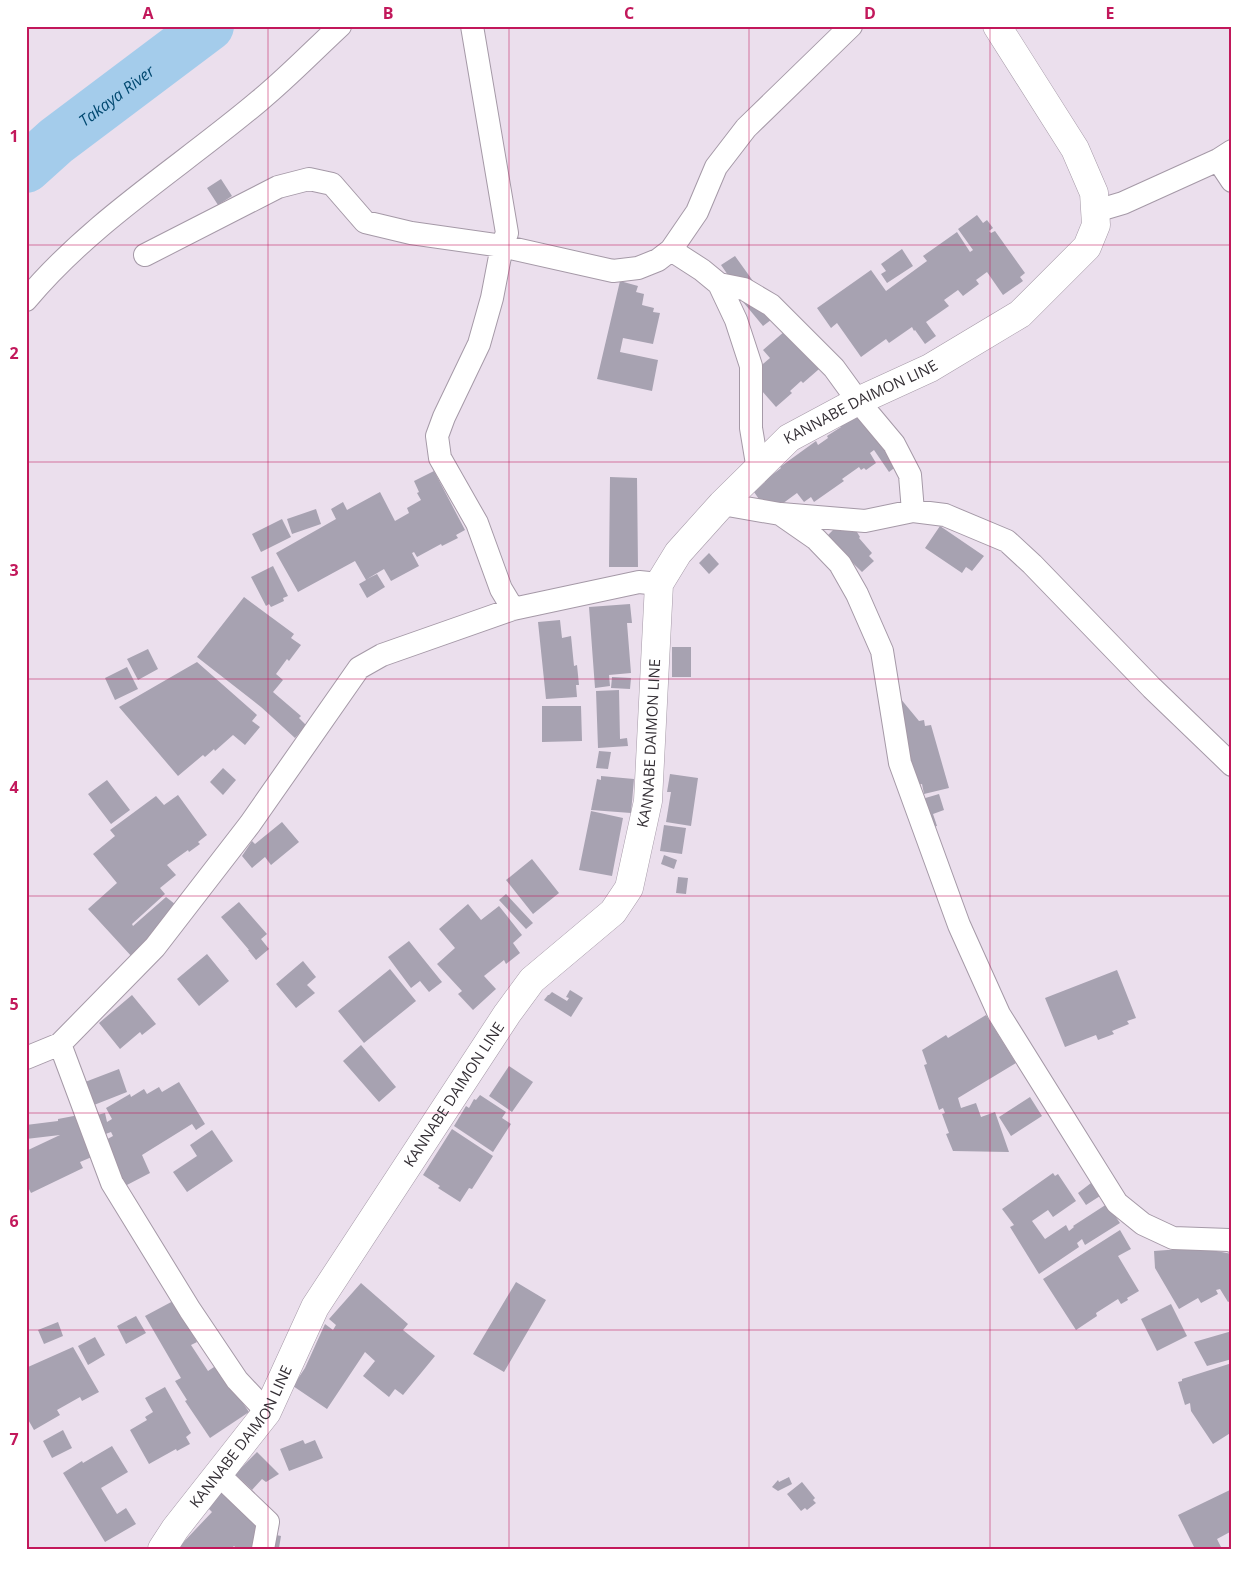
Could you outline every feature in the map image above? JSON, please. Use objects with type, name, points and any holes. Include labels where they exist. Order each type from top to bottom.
[{"type":"main road","name":"KANNABE DAIMON LINE","points":[[162,1549],[175,1529],[267,1412],[315,1307],[507,1014],[532,980],[613,912],[629,888],[648,801],[660,584],[678,553],[722,504],[789,438],[858,401],[930,368],[1020,314],[1087,246],[1096,225],[1094,192],[1075,149],[997,26]]},
{"type":"street","points":[[26,300],[94,230],[260,101],[340,26]]},
{"type":"street","points":[[472,26],[507,233],[502,246],[492,298],[479,344],[444,417],[437,436],[440,458],[477,523],[501,589],[513,609]]},
{"type":"street","points":[[145,255],[278,188],[309,179],[332,184],[365,222],[410,233],[502,246],[613,270],[638,268],[658,260],[671,250],[696,212],[716,167],[746,128],[851,26]]},
{"type":"street","points":[[1096,211],[1123,203],[1225,156],[1232,181]]},
{"type":"street","points":[[671,250],[702,270],[719,284],[736,320],[751,366],[751,428],[758,470]]},
{"type":"street","points":[[719,284],[744,289],[771,305],[834,368],[858,401],[894,444],[910,476],[913,511]]},
{"type":"street","points":[[722,504],[780,514],[865,521],[913,511],[945,515],[1008,541],[1152,688],[1232,764]]},
{"type":"street","points":[[780,514],[816,539],[840,564],[861,602],[882,651],[900,763],[959,925],[999,1014],[1117,1203],[1143,1224],[1173,1238],[1232,1241]]},
{"type":"street","points":[[26,1058],[60,1044],[155,948],[250,824],[359,668],[382,655],[513,609],[640,582],[660,584]]},
{"type":"street","points":[[60,1044],[112,1183],[190,1310],[237,1380],[267,1412]]},
{"type":"street","points":[[218,1474],[268,1522],[263,1549]]},
{"type":"building","points":[[221,179],[232,196],[218,205],[207,188]]},
{"type":"building","points":[[977,215],[983,223],[987,220],[993,228],[989,231],[991,233],[995,231],[1025,273],[1020,277],[1023,281],[1003,295],[987,272],[976,280],[979,284],[963,296],[958,290],[944,300],[949,306],[926,322],[936,336],[925,344],[912,327],[889,343],[886,339],[861,357],[837,323],[831,328],[817,308],[871,270],[886,291],[927,261],[923,256],[957,232],[970,252],[973,250],[958,229]]},
{"type":"building","points":[[902,249],[913,266],[887,283],[881,274],[886,271],[881,264]]},
{"type":"building","points":[[735,256],[753,281],[739,291],[721,265]]},
{"type":"building","points":[[620,281],[638,286],[636,292],[644,294],[642,305],[654,308],[653,312],[660,313],[653,344],[623,338],[620,352],[658,360],[652,391],[597,379]]},
{"type":"building","points":[[739,297],[780,313],[763,326]]},
{"type":"building","points":[[792,325],[826,363],[803,383],[801,381],[790,391],[792,393],[776,407],[749,376],[770,358],[763,350]]},
{"type":"building","points":[[863,408],[901,463],[889,472],[874,450],[870,453],[876,463],[866,470],[864,468],[861,470],[859,467],[842,479],[844,481],[814,502],[811,497],[804,502],[797,493],[782,504],[781,502],[761,502],[754,492],[764,481],[816,441],[818,445],[828,438],[827,436],[841,427],[839,424]]},
{"type":"building","points":[[434,471],[465,530],[456,535],[458,538],[442,546],[441,544],[417,557],[414,552],[412,553],[419,566],[391,581],[384,569],[367,579],[377,574],[385,587],[367,598],[359,584],[366,580],[355,561],[298,592],[276,553],[336,519],[331,509],[343,502],[347,510],[380,492],[395,521],[409,513],[407,508],[421,500],[414,481]]},
{"type":"building","points":[[610,477],[637,478],[638,567],[609,567]]},
{"type":"building","points":[[316,509],[321,524],[292,534],[287,519]]},
{"type":"building","points":[[282,519],[291,537],[261,552],[252,534]]},
{"type":"building","points":[[852,524],[859,538],[872,553],[869,556],[874,561],[862,572],[826,537],[836,527]]},
{"type":"building","points":[[940,526],[984,556],[972,571],[966,567],[962,573],[925,548]]},
{"type":"building","points":[[709,553],[719,564],[709,574],[699,563]]},
{"type":"building","points":[[273,566],[288,596],[283,598],[284,601],[271,607],[269,604],[266,606],[251,577]]},
{"type":"building","points":[[244,597],[294,634],[291,638],[301,645],[276,674],[283,680],[273,692],[301,716],[299,718],[306,725],[295,738],[261,707],[197,657]]},
{"type":"building","points":[[630,604],[632,623],[627,623],[631,673],[609,675],[610,686],[595,688],[589,607]]},
{"type":"building","points":[[560,620],[562,638],[571,636],[574,666],[577,665],[579,685],[576,685],[577,697],[546,699],[538,622]]},
{"type":"building","points":[[672,647],[691,647],[691,677],[672,677]]},
{"type":"building","points":[[148,649],[158,669],[138,680],[127,659]]},
{"type":"building","points":[[197,662],[257,715],[252,721],[260,727],[245,745],[233,735],[215,751],[214,749],[205,757],[203,755],[178,776],[119,707]]},
{"type":"building","points":[[127,667],[138,689],[115,700],[105,678]]},
{"type":"building","points":[[612,677],[631,678],[630,689],[611,688]]},
{"type":"building","points":[[619,690],[620,739],[627,738],[628,746],[598,748],[596,691]]},
{"type":"building","points":[[900,698],[919,721],[924,720],[925,726],[931,725],[949,788],[924,794],[922,784],[916,785],[903,732]]},
{"type":"building","points":[[542,706],[581,706],[582,741],[542,742]]},
{"type":"building","points":[[599,751],[611,752],[608,769],[596,768]]},
{"type":"building","points":[[223,768],[236,780],[223,795],[210,782]]},
{"type":"building","points":[[670,774],[698,778],[691,826],[666,822],[671,792],[667,792]]},
{"type":"building","points":[[601,776],[634,779],[631,813],[591,810],[597,779],[601,780]]},
{"type":"building","points":[[107,780],[130,810],[111,824],[88,794]]},
{"type":"building","points":[[939,794],[944,810],[933,814],[937,826],[931,827],[922,799]]},
{"type":"building","points":[[178,795],[207,835],[198,842],[200,844],[167,865],[176,875],[160,888],[165,894],[132,924],[133,926],[166,897],[180,908],[133,958],[88,909],[117,883],[93,854],[115,836],[110,830],[156,796],[164,805]]},
{"type":"building","points":[[591,811],[623,818],[612,876],[579,870]]},
{"type":"building","points":[[282,822],[299,842],[271,865],[265,857],[252,868],[242,856],[252,841],[255,844]]},
{"type":"building","points":[[664,825],[686,828],[682,854],[660,851]]},
{"type":"building","points":[[664,855],[677,860],[674,869],[661,864]]},
{"type":"building","points":[[532,859],[559,893],[533,914],[506,880]]},
{"type":"building","points":[[678,877],[688,878],[686,894],[676,893]]},
{"type":"building","points":[[506,894],[533,923],[526,929],[499,900]]},
{"type":"building","points":[[239,902],[267,934],[261,939],[269,949],[256,960],[221,917]]},
{"type":"building","points":[[468,904],[481,920],[499,906],[522,935],[513,943],[520,953],[506,964],[504,960],[484,976],[496,989],[473,1010],[458,994],[462,991],[437,964],[455,948],[439,929]]},
{"type":"building","points":[[409,941],[442,982],[429,992],[420,981],[411,988],[388,957]]},
{"type":"building","points":[[207,954],[229,981],[199,1006],[177,979]]},
{"type":"building","points":[[303,961],[316,977],[307,985],[315,993],[296,1008],[276,984]]},
{"type":"building","points":[[390,969],[416,1001],[364,1043],[338,1011]]},
{"type":"building","points":[[1117,970],[1136,1018],[1127,1021],[1129,1024],[1112,1031],[1114,1034],[1098,1040],[1096,1035],[1065,1047],[1045,998]]},
{"type":"building","points":[[570,990],[583,998],[571,1017],[544,1000],[552,992],[567,1001],[569,998],[566,997]]},
{"type":"building","points":[[132,995],[156,1024],[142,1035],[140,1032],[120,1049],[99,1023]]},
{"type":"building","points":[[986,1015],[1016,1063],[958,1098],[961,1108],[976,1103],[981,1117],[995,1112],[1009,1152],[953,1151],[946,1134],[949,1133],[942,1114],[945,1113],[943,1108],[939,1110],[924,1065],[927,1064],[922,1050],[946,1035],[948,1038]]},
{"type":"building","points":[[361,1045],[396,1087],[379,1102],[343,1061]]},
{"type":"building","points":[[509,1066],[533,1082],[512,1112],[489,1096]]},
{"type":"building","points":[[119,1069],[127,1092],[94,1105],[85,1082]]},
{"type":"building","points":[[179,1082],[205,1124],[196,1130],[192,1124],[142,1155],[150,1173],[125,1186],[102,1142],[113,1136],[111,1132],[100,1136],[93,1116],[105,1113],[107,1122],[112,1119],[106,1108],[130,1094],[131,1097],[144,1089],[147,1094],[159,1087],[162,1092]]},
{"type":"building","points":[[480,1095],[506,1112],[502,1118],[511,1124],[493,1152],[454,1126],[466,1106],[469,1108],[474,1099],[476,1100]]},
{"type":"building","points":[[1030,1097],[1042,1116],[1011,1136],[999,1117]]},
{"type":"building","points":[[79,1115],[94,1156],[80,1162],[83,1168],[31,1193],[26,1183],[26,1151],[60,1135],[26,1139],[26,1125],[58,1121],[58,1119]]},
{"type":"building","points":[[452,1129],[493,1156],[472,1189],[469,1188],[460,1202],[438,1188],[440,1186],[423,1175]]},
{"type":"building","points":[[212,1130],[233,1161],[187,1192],[173,1172],[197,1156],[190,1145]]},
{"type":"building","points":[[1053,1173],[1055,1176],[1058,1174],[1076,1201],[1053,1217],[1048,1210],[1032,1221],[1045,1239],[1066,1225],[1069,1231],[1073,1226],[1107,1204],[1120,1223],[1085,1245],[1082,1239],[1077,1243],[1079,1247],[1039,1274],[1010,1227],[1014,1225],[1002,1209]]},
{"type":"building","points":[[1091,1183],[1100,1196],[1086,1205],[1078,1193]]},
{"type":"building","points":[[1120,1230],[1131,1249],[1118,1256],[1139,1291],[1121,1304],[1118,1299],[1096,1313],[1097,1316],[1076,1330],[1043,1279]]},
{"type":"building","points":[[1181,1249],[1211,1250],[1232,1254],[1232,1300],[1228,1302],[1220,1289],[1216,1290],[1218,1294],[1201,1303],[1198,1298],[1179,1309],[1155,1268],[1154,1251]]},
{"type":"building","points":[[516,1282],[546,1300],[504,1372],[473,1354]]},
{"type":"building","points":[[361,1283],[408,1324],[403,1330],[435,1356],[403,1395],[395,1389],[389,1397],[363,1376],[375,1361],[365,1352],[327,1409],[293,1386],[305,1368],[325,1324],[333,1330],[336,1325],[329,1319]]},
{"type":"building","points":[[175,1300],[197,1342],[191,1345],[208,1371],[217,1365],[249,1412],[210,1438],[185,1401],[187,1400],[175,1381],[181,1378],[145,1316]]},
{"type":"building","points":[[1171,1304],[1187,1336],[1157,1351],[1141,1319]]},
{"type":"building","points":[[136,1316],[146,1333],[126,1344],[117,1326]]},
{"type":"building","points":[[58,1322],[63,1336],[44,1344],[38,1330]]},
{"type":"building","points":[[1232,1331],[1232,1359],[1207,1366],[1194,1342]]},
{"type":"building","points":[[95,1337],[105,1355],[88,1365],[78,1346]]},
{"type":"building","points":[[73,1347],[99,1392],[82,1401],[80,1397],[57,1410],[60,1415],[34,1430],[26,1416],[26,1364],[28,1367]]},
{"type":"building","points":[[1232,1363],[1232,1432],[1213,1444],[1191,1411],[1190,1403],[1185,1405],[1178,1382],[1182,1381],[1182,1379]]},
{"type":"building","points":[[165,1387],[191,1433],[186,1437],[190,1444],[177,1451],[176,1449],[149,1464],[130,1430],[147,1420],[145,1417],[153,1412],[145,1398]]},
{"type":"building","points":[[63,1430],[72,1448],[52,1458],[43,1441]]},
{"type":"building","points":[[303,1440],[305,1444],[315,1440],[323,1458],[289,1471],[280,1449]]},
{"type":"building","points":[[112,1446],[128,1472],[101,1488],[117,1514],[126,1508],[136,1524],[105,1542],[63,1473]]},
{"type":"building","points":[[257,1452],[279,1474],[266,1482],[262,1479],[252,1490],[235,1474]]},
{"type":"building","points":[[789,1477],[792,1484],[778,1491],[772,1487],[778,1480],[779,1482]]},
{"type":"building","points":[[802,1482],[815,1498],[813,1500],[816,1503],[807,1510],[805,1508],[801,1511],[787,1494]]},
{"type":"building","points":[[1232,1489],[1232,1536],[1230,1532],[1217,1539],[1222,1549],[1195,1549],[1178,1515]]},
{"type":"building","points":[[222,1491],[258,1526],[254,1549],[237,1549],[234,1546],[231,1549],[177,1549],[212,1512],[207,1507]]},
{"type":"building","points":[[271,1534],[281,1536],[279,1548],[269,1546]]},
{"type":"waterway","name":"Takaya River","points":[[26,168],[56,141],[209,26]]}]
